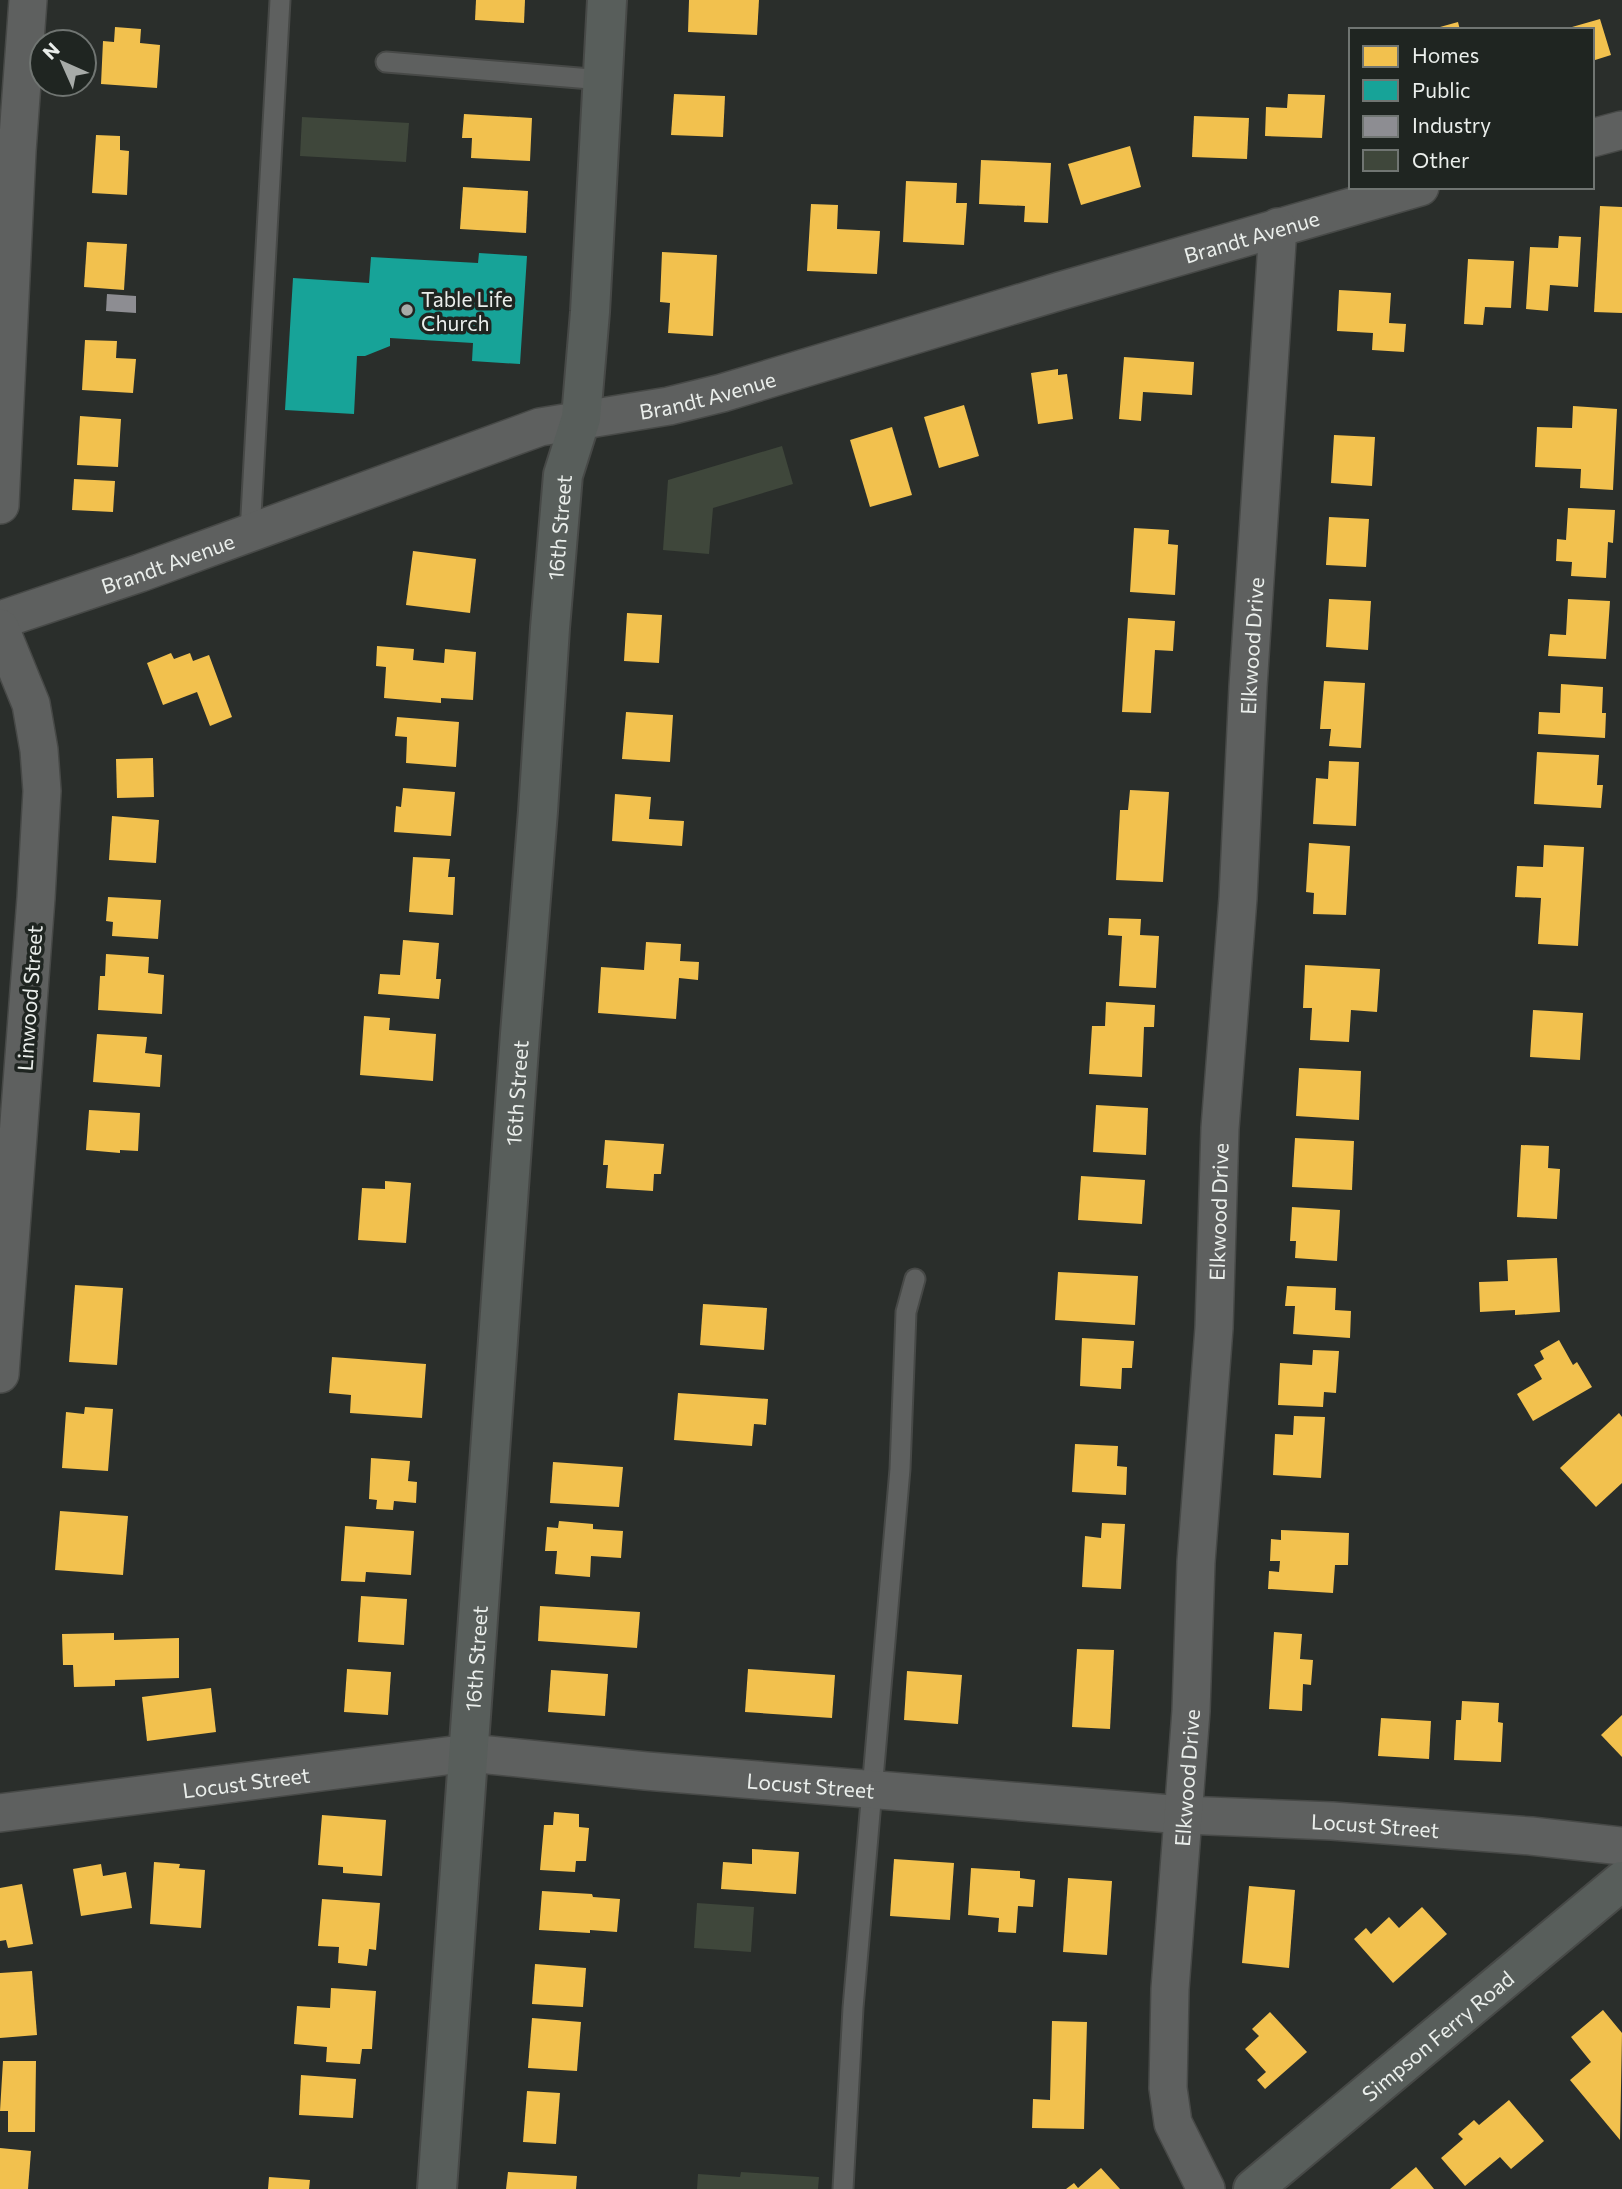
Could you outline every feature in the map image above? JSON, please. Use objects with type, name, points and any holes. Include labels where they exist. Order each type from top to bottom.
[{"type":"street","points":[[0,505],[7,220],[28,0]]},
{"type":"street","name":"16th Street","points":[[437,2189],[550,628],[563,475],[581,418],[591,299],[607,0]]},
{"type":"street","points":[[1594,137],[1622,130]]},
{"type":"street","name":"Brandt Avenue","points":[[0,620],[250,533],[532,429],[581,418],[669,406],[722,393],[1413,189]]},
{"type":"street","name":"Elkwood Drive","points":[[1206,2189],[1173,2123],[1168,2088],[1170,1989],[1191,1711],[1196,1562],[1213,1328],[1220,1128],[1238,898],[1248,687],[1278,228]]},
{"type":"street","name":"Linwood Street","points":[[0,628],[31,704],[39,750],[42,791],[0,1374]]},
{"type":"street","name":"Locust Street","points":[[0,1813],[468,1753],[646,1771],[1184,1815],[1346,1822],[1622,1846]]},
{"type":"street","name":"Simpson Ferry Road","points":[[1253,2189],[1622,1881]]},
{"type":"lane","points":[[250,533],[280,0]]},
{"type":"lane","points":[[386,62],[603,80]]},
{"type":"lane","points":[[843,2189],[853,2008],[900,1469],[906,1312],[915,1279]]},
{"type":"building: Homes","points":[[476,0],[525,0],[524,23],[475,20]]},
{"type":"building: Homes","points":[[689,0],[759,0],[757,35],[688,32]]},
{"type":"building: Homes","points":[[1600,19],[1611,55],[1594,60],[1594,28],[1568,28]]},
{"type":"building: Homes","points":[[1458,22],[1460,28],[1440,28]]},
{"type":"building: Homes","points":[[115,27],[141,29],[140,43],[160,45],[157,88],[101,84],[103,41],[114,42]]},
{"type":"building: Homes","points":[[674,94],[725,96],[723,137],[671,135]]},
{"type":"building: Homes","points":[[1288,94],[1325,95],[1322,138],[1265,136],[1266,107],[1287,108]]},
{"type":"building: Homes","points":[[464,114],[532,118],[530,161],[471,158],[472,138],[462,138]]},
{"type":"building: Homes","points":[[1194,116],[1249,118],[1247,159],[1192,157]]},
{"type":"building: Homes","points":[[96,135],[120,136],[120,150],[129,151],[127,195],[92,193]]},
{"type":"building: Homes","points":[[1130,146],[1141,187],[1081,205],[1068,164]]},
{"type":"building: Homes","points":[[981,160],[1051,163],[1048,223],[1024,222],[1025,206],[979,204]]},
{"type":"building: Homes","points":[[906,181],[957,183],[956,203],[967,203],[964,245],[903,242]]},
{"type":"building: Homes","points":[[463,187],[528,191],[526,233],[460,229]]},
{"type":"building: Homes","points":[[811,204],[838,205],[837,229],[880,231],[877,274],[807,271]]},
{"type":"building: Homes","points":[[1600,206],[1622,207],[1622,313],[1594,312]]},
{"type":"building: Homes","points":[[1559,236],[1581,237],[1578,287],[1550,285],[1548,311],[1526,309],[1530,247],[1558,248]]},
{"type":"building: Homes","points":[[87,242],[127,244],[124,290],[84,287]]},
{"type":"building: Homes","points":[[662,252],[717,255],[713,336],[668,333],[670,303],[660,302]]},
{"type":"building: Homes","points":[[1468,259],[1514,261],[1511,308],[1485,307],[1483,325],[1464,324]]},
{"type":"building: Homes","points":[[1339,290],[1391,293],[1389,323],[1406,324],[1404,352],[1372,350],[1373,333],[1337,331]]},
{"type":"building: Homes","points":[[85,340],[117,341],[116,358],[136,359],[133,393],[82,390]]},
{"type":"building: Homes","points":[[1124,357],[1194,362],[1192,395],[1143,392],[1141,421],[1119,419]]},
{"type":"building: Homes","points":[[1058,369],[1058,375],[1067,374],[1073,419],[1038,424],[1031,373]]},
{"type":"building: Homes","points":[[964,405],[979,456],[939,468],[924,417]]},
{"type":"building: Homes","points":[[1573,406],[1617,409],[1613,490],[1580,488],[1581,469],[1535,467],[1537,427],[1572,428]]},
{"type":"building: Homes","points":[[80,416],[121,419],[118,467],[77,465]]},
{"type":"building: Homes","points":[[892,427],[912,495],[870,507],[850,440]]},
{"type":"building: Homes","points":[[1334,435],[1375,437],[1372,486],[1331,483]]},
{"type":"building: Homes","points":[[74,479],[115,481],[113,512],[72,510]]},
{"type":"building: Homes","points":[[1568,508],[1615,510],[1613,543],[1608,542],[1606,578],[1571,576],[1572,562],[1556,561],[1557,539],[1566,540]]},
{"type":"building: Homes","points":[[1329,517],[1369,519],[1366,567],[1326,565]]},
{"type":"building: Homes","points":[[1134,528],[1169,530],[1168,544],[1178,545],[1175,595],[1130,592]]},
{"type":"building: Homes","points":[[413,551],[476,559],[470,613],[406,605]]},
{"type":"building: Homes","points":[[1329,599],[1371,601],[1368,650],[1326,647]]},
{"type":"building: Homes","points":[[1568,599],[1610,601],[1606,659],[1548,656],[1550,634],[1566,635]]},
{"type":"building: Homes","points":[[627,613],[662,615],[659,663],[624,661]]},
{"type":"building: Homes","points":[[1128,618],[1175,621],[1173,651],[1155,650],[1151,713],[1122,712]]},
{"type":"building: Homes","points":[[377,646],[414,649],[413,660],[444,663],[445,649],[476,652],[473,700],[441,698],[441,703],[384,698],[386,667],[376,666]]},
{"type":"building: Homes","points":[[171,653],[174,659],[190,653],[193,661],[209,655],[232,717],[210,726],[197,692],[163,705],[147,663]]},
{"type":"building: Homes","points":[[1324,681],[1365,683],[1361,748],[1329,746],[1331,729],[1320,729]]},
{"type":"building: Homes","points":[[1561,684],[1603,687],[1605,738],[1538,734],[1539,712],[1560,713]]},
{"type":"building: Homes","points":[[626,712],[673,715],[670,762],[622,759]]},
{"type":"building: Homes","points":[[397,717],[459,722],[456,767],[406,763],[407,737],[395,736]]},
{"type":"building: Homes","points":[[1537,752],[1599,755],[1597,785],[1603,785],[1601,808],[1534,804]]},
{"type":"building: Homes","points":[[153,758],[154,797],[117,798],[116,759]]},
{"type":"building: Homes","points":[[1329,761],[1359,762],[1356,826],[1313,824],[1316,778],[1328,779]]},
{"type":"building: Homes","points":[[403,788],[455,792],[451,836],[394,832],[396,806],[401,807]]},
{"type":"building: Homes","points":[[1130,790],[1169,792],[1163,882],[1116,880],[1120,810],[1128,810]]},
{"type":"building: Homes","points":[[615,794],[651,797],[649,819],[684,821],[682,846],[612,841]]},
{"type":"building: Homes","points":[[112,816],[159,820],[156,863],[109,860]]},
{"type":"building: Homes","points":[[1309,843],[1350,846],[1346,915],[1313,914],[1314,893],[1306,892]]},
{"type":"building: Homes","points":[[1544,845],[1584,847],[1578,946],[1538,944],[1541,898],[1515,897],[1517,866],[1543,867]]},
{"type":"building: Homes","points":[[413,857],[450,859],[448,877],[455,877],[453,915],[409,912]]},
{"type":"building: Homes","points":[[108,897],[161,900],[158,939],[112,936],[113,922],[106,921]]},
{"type":"building: Homes","points":[[1109,918],[1141,919],[1140,935],[1159,936],[1156,988],[1119,986],[1122,936],[1108,935]]},
{"type":"building: Homes","points":[[403,940],[439,943],[436,979],[441,979],[439,999],[378,994],[380,974],[400,975]]},
{"type":"building: Homes","points":[[646,942],[681,944],[680,961],[699,962],[698,980],[679,978],[676,1019],[598,1013],[601,967],[644,970]]},
{"type":"building: Homes","points":[[106,954],[149,957],[148,973],[164,975],[162,1014],[98,1010],[100,976],[105,976]]},
{"type":"building: Homes","points":[[1305,965],[1380,969],[1377,1012],[1351,1010],[1349,1042],[1310,1040],[1312,1008],[1303,1008]]},
{"type":"building: Homes","points":[[1106,1002],[1155,1005],[1154,1027],[1144,1027],[1142,1077],[1089,1074],[1092,1026],[1105,1026]]},
{"type":"building: Homes","points":[[1533,1010],[1583,1013],[1580,1060],[1530,1057]]},
{"type":"building: Homes","points":[[364,1016],[390,1018],[389,1030],[436,1034],[433,1081],[360,1075]]},
{"type":"building: Homes","points":[[97,1034],[147,1037],[145,1053],[162,1055],[160,1087],[93,1082]]},
{"type":"building: Homes","points":[[1299,1068],[1361,1071],[1359,1120],[1296,1116]]},
{"type":"building: Homes","points":[[1096,1105],[1148,1108],[1146,1155],[1093,1152]]},
{"type":"building: Homes","points":[[89,1110],[140,1113],[138,1151],[120,1150],[120,1153],[86,1150]]},
{"type":"building: Homes","points":[[1295,1138],[1354,1141],[1352,1190],[1292,1187]]},
{"type":"building: Homes","points":[[605,1140],[664,1144],[661,1174],[654,1174],[653,1191],[606,1188],[608,1165],[603,1165]]},
{"type":"building: Homes","points":[[1521,1145],[1549,1146],[1548,1168],[1560,1169],[1557,1219],[1517,1217]]},
{"type":"building: Homes","points":[[1081,1176],[1145,1180],[1142,1224],[1078,1220]]},
{"type":"building: Homes","points":[[385,1181],[411,1183],[406,1243],[358,1240],[362,1188],[385,1189]]},
{"type":"building: Homes","points":[[1292,1207],[1340,1210],[1337,1261],[1295,1258],[1296,1241],[1290,1241]]},
{"type":"building: Homes","points":[[1557,1258],[1560,1312],[1515,1315],[1515,1310],[1480,1312],[1479,1282],[1508,1281],[1507,1260]]},
{"type":"building: Homes","points":[[1058,1272],[1138,1276],[1135,1325],[1055,1320]]},
{"type":"building: Homes","points":[[75,1285],[123,1288],[117,1365],[69,1362]]},
{"type":"building: Homes","points":[[1287,1286],[1336,1288],[1335,1310],[1351,1311],[1350,1338],[1293,1334],[1295,1306],[1285,1306]]},
{"type":"building: Homes","points":[[703,1304],[767,1308],[764,1350],[700,1345]]},
{"type":"building: Homes","points":[[1082,1338],[1134,1341],[1132,1368],[1122,1368],[1121,1389],[1080,1386]]},
{"type":"building: Homes","points":[[1559,1340],[1573,1365],[1577,1362],[1592,1387],[1533,1421],[1517,1394],[1542,1379],[1534,1365],[1544,1359],[1540,1351]]},
{"type":"building: Homes","points":[[1313,1350],[1339,1351],[1336,1393],[1324,1392],[1323,1407],[1278,1405],[1280,1363],[1312,1365]]},
{"type":"building: Homes","points":[[332,1357],[426,1364],[422,1418],[350,1413],[351,1395],[329,1393]]},
{"type":"building: Homes","points":[[678,1393],[768,1399],[766,1425],[754,1424],[752,1446],[674,1440]]},
{"type":"building: Homes","points":[[85,1407],[113,1409],[108,1471],[62,1468],[66,1412],[84,1414]]},
{"type":"building: Homes","points":[[1619,1413],[1622,1417],[1622,1483],[1596,1507],[1560,1468]]},
{"type":"building: Homes","points":[[1294,1416],[1325,1417],[1321,1478],[1273,1475],[1275,1434],[1293,1435]]},
{"type":"building: Homes","points":[[1075,1444],[1118,1446],[1117,1466],[1127,1467],[1126,1495],[1072,1492]]},
{"type":"building: Homes","points":[[371,1458],[410,1461],[408,1481],[417,1482],[416,1503],[394,1501],[393,1510],[376,1509],[377,1500],[369,1499]]},
{"type":"building: Homes","points":[[553,1462],[623,1467],[619,1507],[550,1503]]},
{"type":"building: Homes","points":[[60,1511],[128,1516],[123,1575],[55,1570]]},
{"type":"building: Homes","points":[[559,1521],[593,1524],[593,1529],[623,1531],[621,1558],[591,1556],[590,1577],[555,1574],[557,1551],[545,1551],[547,1527],[558,1528]]},
{"type":"building: Homes","points":[[1102,1523],[1125,1524],[1121,1589],[1082,1587],[1085,1536],[1101,1538]]},
{"type":"building: Homes","points":[[345,1526],[414,1531],[411,1575],[366,1572],[365,1582],[341,1581]]},
{"type":"building: Homes","points":[[1281,1530],[1349,1533],[1348,1565],[1335,1565],[1333,1593],[1268,1589],[1269,1571],[1279,1572],[1280,1561],[1270,1561],[1271,1539],[1281,1540]]},
{"type":"building: Homes","points":[[361,1596],[407,1599],[404,1645],[358,1642]]},
{"type":"building: Homes","points":[[540,1606],[640,1612],[637,1648],[538,1641]]},
{"type":"building: Homes","points":[[1274,1632],[1302,1634],[1300,1659],[1313,1660],[1311,1685],[1303,1684],[1302,1711],[1269,1709]]},
{"type":"building: Homes","points":[[114,1633],[114,1640],[179,1638],[179,1678],[115,1680],[115,1686],[74,1687],[73,1665],[63,1665],[62,1634]]},
{"type":"building: Homes","points":[[1077,1649],[1114,1650],[1110,1729],[1072,1727]]},
{"type":"building: Homes","points":[[347,1669],[391,1672],[388,1715],[344,1712]]},
{"type":"building: Homes","points":[[748,1669],[835,1675],[832,1718],[745,1712]]},
{"type":"building: Homes","points":[[551,1670],[608,1674],[605,1716],[548,1712]]},
{"type":"building: Homes","points":[[907,1671],[962,1675],[958,1724],[904,1720]]},
{"type":"building: Homes","points":[[211,1688],[216,1732],[147,1741],[142,1697]]},
{"type":"building: Homes","points":[[1462,1701],[1499,1703],[1498,1722],[1503,1723],[1501,1762],[1454,1760],[1456,1720],[1461,1720]]},
{"type":"building: Homes","points":[[1622,1715],[1622,1757],[1601,1735]]},
{"type":"building: Homes","points":[[1381,1718],[1431,1721],[1429,1759],[1378,1756]]},
{"type":"building: Homes","points":[[554,1812],[579,1814],[579,1827],[589,1828],[586,1861],[576,1861],[575,1872],[540,1870],[544,1825],[553,1825]]},
{"type":"building: Homes","points":[[322,1815],[386,1820],[382,1876],[343,1873],[343,1867],[318,1865]]},
{"type":"building: Homes","points":[[752,1849],[799,1852],[796,1894],[721,1889],[723,1862],[752,1864]]},
{"type":"building: Homes","points":[[894,1859],[954,1863],[950,1920],[890,1916]]},
{"type":"building: Homes","points":[[154,1862],[205,1870],[201,1928],[150,1924]]},
{"type":"building: Homes","points":[[101,1864],[103,1876],[126,1872],[132,1908],[81,1916],[73,1869]]},
{"type":"building: Homes","points":[[971,1868],[1020,1871],[1020,1878],[1035,1880],[1033,1907],[1018,1906],[1016,1933],[998,1932],[999,1918],[968,1915]]},
{"type":"building: Homes","points":[[1068,1878],[1112,1881],[1107,1955],[1063,1952]]},
{"type":"building: Homes","points":[[22,1884],[33,1944],[8,1948],[6,1940],[0,1941],[0,1888]]},
{"type":"building: Homes","points":[[1249,1886],[1295,1890],[1289,1968],[1242,1963]]},
{"type":"building: Homes","points":[[542,1891],[592,1894],[593,1897],[620,1899],[617,1932],[539,1930]]},
{"type":"building: Homes","points":[[322,1899],[380,1903],[376,1950],[369,1949],[367,1966],[338,1963],[339,1947],[318,1946]]},
{"type":"building: Homes","points":[[1422,1907],[1447,1934],[1393,1983],[1354,1939],[1366,1928],[1371,1934],[1389,1917],[1399,1928]]},
{"type":"building: Homes","points":[[535,1964],[586,1968],[583,2007],[532,2004]]},
{"type":"building: Homes","points":[[32,1971],[37,2035],[0,2038],[0,1973]]},
{"type":"building: Homes","points":[[331,1988],[376,1991],[372,2049],[362,2049],[360,2064],[326,2062],[327,2047],[294,2044],[297,2006],[330,2008]]},
{"type":"building: Homes","points":[[1603,2010],[1622,2033],[1620,2140],[1570,2080],[1591,2062],[1571,2037]]},
{"type":"building: Homes","points":[[1270,2012],[1307,2052],[1265,2089],[1257,2080],[1266,2072],[1245,2049],[1259,2036],[1252,2029]]},
{"type":"building: Homes","points":[[532,2018],[581,2022],[577,2071],[528,2068]]},
{"type":"building: Homes","points":[[1052,2021],[1087,2022],[1084,2129],[1032,2128],[1033,2099],[1050,2100]]},
{"type":"building: Homes","points":[[3,2061],[36,2061],[35,2132],[8,2132],[8,2111],[0,2111]]},
{"type":"building: Homes","points":[[301,2075],[356,2079],[353,2118],[299,2115]]},
{"type":"building: Homes","points":[[527,2091],[560,2093],[556,2144],[523,2142]]},
{"type":"building: Homes","points":[[1509,2100],[1544,2141],[1511,2169],[1500,2157],[1465,2186],[1441,2158],[1463,2139],[1458,2134],[1474,2120],[1479,2125]]},
{"type":"building: Homes","points":[[0,2148],[31,2151],[28,2189],[0,2189]]},
{"type":"building: Homes","points":[[1416,2167],[1434,2189],[1390,2189]]},
{"type":"building: Homes","points":[[1101,2168],[1120,2189],[1066,2189],[1074,2183],[1078,2188]]},
{"type":"building: Homes","points":[[508,2172],[577,2176],[576,2189],[506,2189]]},
{"type":"building: Homes","points":[[269,2177],[310,2180],[309,2189],[268,2189]]},
{"type":"building: Public","name":"Table Life Church","points":[[479,253],[527,256],[520,364],[472,361],[473,343],[390,338],[390,346],[365,356],[357,356],[354,414],[285,410],[293,278],[369,283],[371,257],[478,263]]},
{"type":"building: Industry","points":[[107,294],[136,296],[136,313],[106,311]]},
{"type":"building: Other","points":[[302,117],[409,123],[406,162],[300,156]]},
{"type":"building: Other","points":[[782,446],[793,484],[713,508],[709,554],[663,550],[668,480]]},
{"type":"building: Other","points":[[697,1903],[754,1907],[751,1952],[694,1948]]},
{"type":"building: Other","points":[[741,2172],[819,2177],[818,2189],[697,2189],[698,2174],[740,2177]]},
{"type":"place","name":"Table Life Church","points":[[407,310]]}]
